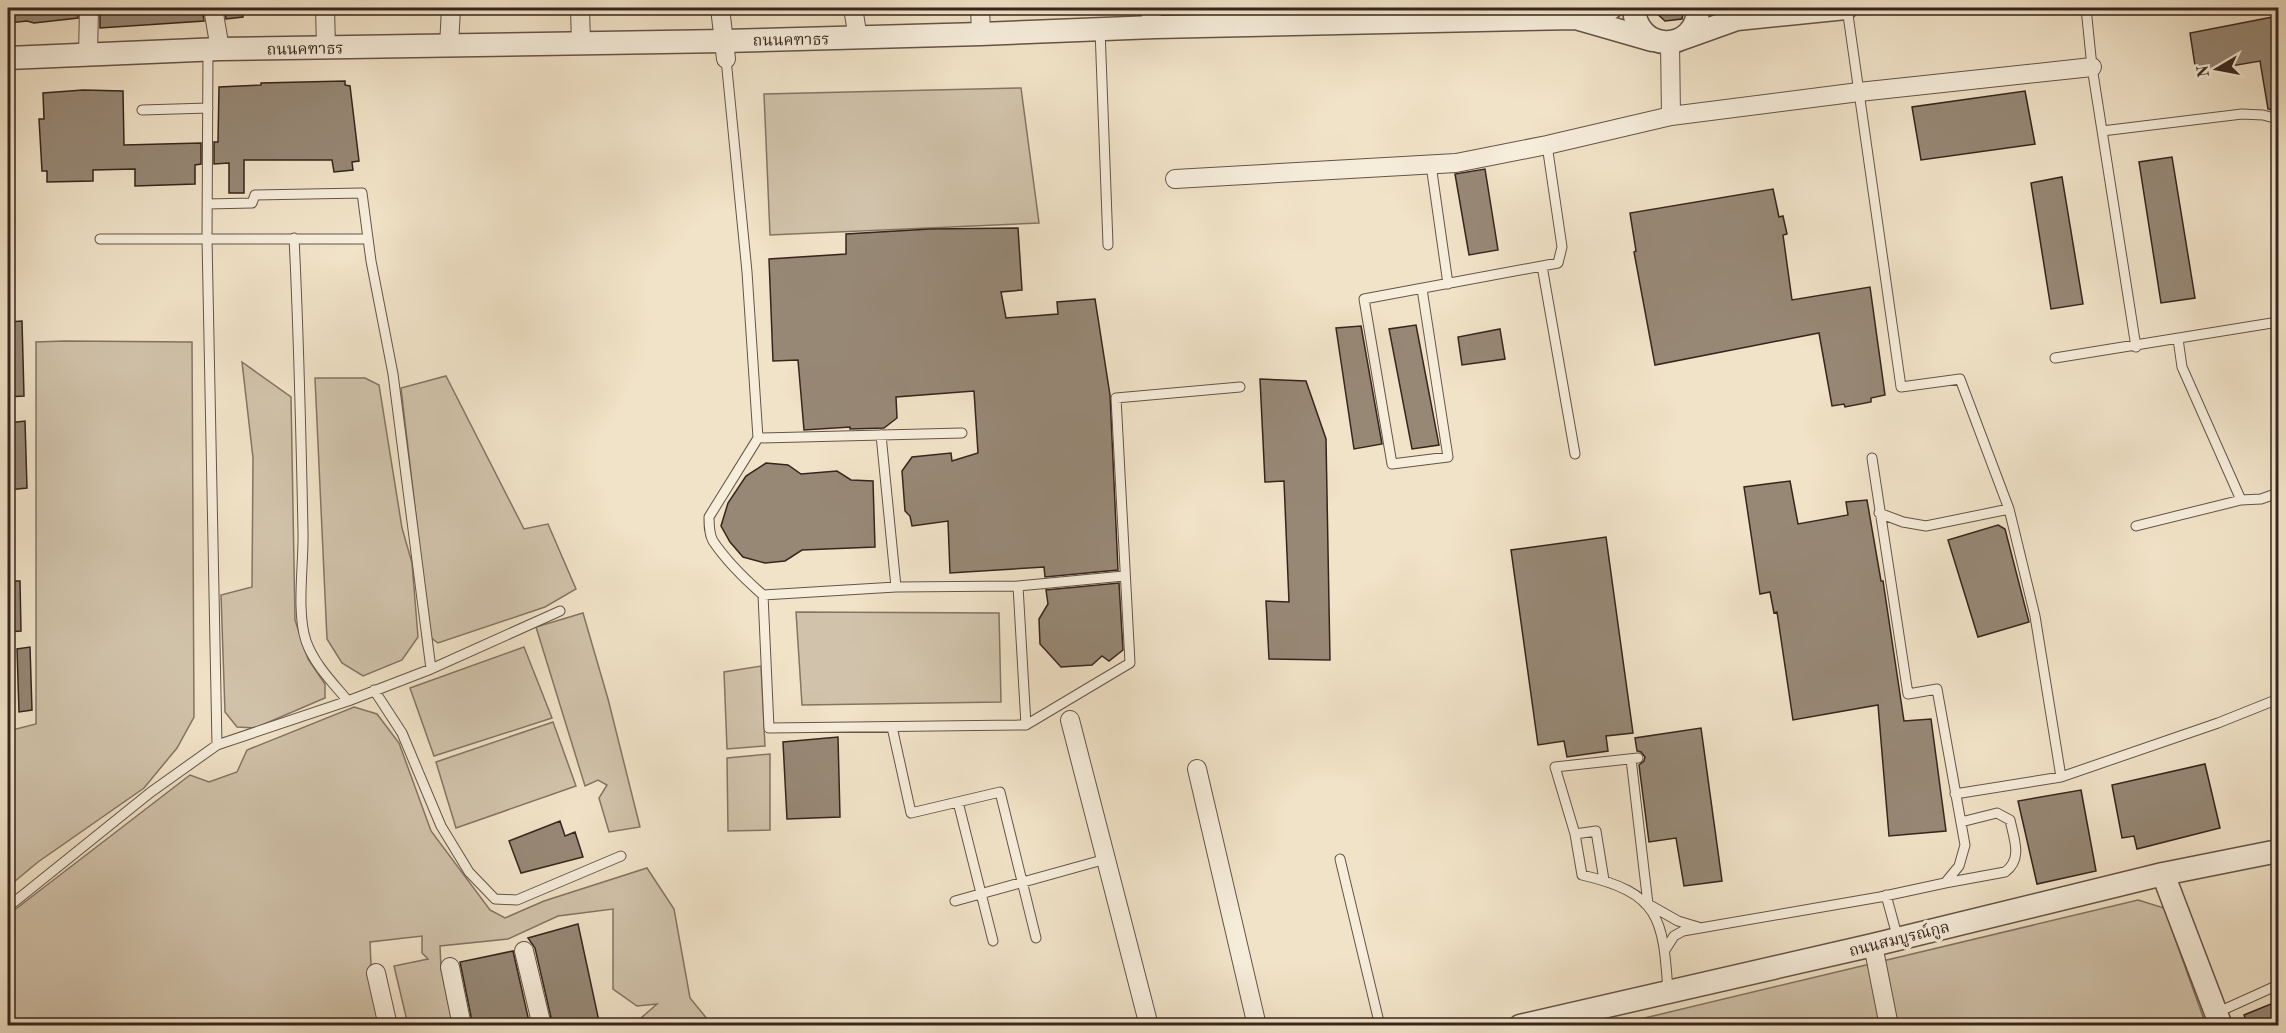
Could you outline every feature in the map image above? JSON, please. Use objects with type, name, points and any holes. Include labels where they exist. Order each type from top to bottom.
[{"type":"street","points":[[88,54],[89,8]]},
{"type":"street","points":[[213,8],[214,49]]},
{"type":"street","points":[[325,8],[326,48]]},
{"type":"street","points":[[449,46],[451,8]]},
{"type":"street","points":[[580,8],[581,44]]},
{"type":"street","points":[[720,8],[725,50]]},
{"type":"street","points":[[854,8],[858,38]]},
{"type":"street","points":[[980,8],[981,34]]},
{"type":"street","name":"ถนนคฑาธร","points":[[8,58],[214,49],[581,44],[725,50],[858,38],[1100,29],[1152,17],[1336,15],[1575,18],[1598,14],[1611,8]]},
{"type":"street","points":[[1634,8],[1636,22],[1644,34],[1669,41],[1728,13],[1847,8]]},
{"type":"street","points":[[1669,41],[1695,25],[1698,8]]},
{"type":"street","name":"ถนนคฑาธร","points":[[1575,18],[1669,41]]},
{"type":"street","points":[[1669,41],[1671,116]]},
{"type":"street","points":[[1175,179],[1456,163],[1671,116],[1858,92],[2092,67]]},
{"type":"street","points":[[1070,720],[1149,1026]]},
{"type":"street","points":[[1197,769],[1257,1026]]},
{"type":"street","name":"ถนนสมบูรณ์กูล","points":[[1520,1026],[1873,945],[2163,874],[2278,851]]},
{"type":"street","points":[[2163,874],[2219,1019]]},
{"type":"street","points":[[1873,945],[1889,1026]]},
{"type":"street","points":[[524,951],[542,1026]]},
{"type":"street","points":[[450,967],[462,1026]]},
{"type":"street","points":[[376,973],[388,1026]]},
{"type":"lane","points":[[1847,8],[1901,387],[1960,379],[2009,509],[2034,616],[2061,777]]},
{"type":"lane","points":[[2086,8],[2092,67],[2136,346]]},
{"type":"lane","points":[[1100,29],[1108,245]]},
{"type":"lane","points":[[214,49],[208,108],[207,238],[217,745]]},
{"type":"lane","points":[[725,50],[746,261],[758,438],[709,517],[709,528],[712,540],[763,595],[769,728],[1026,725],[1130,663],[1116,398],[1240,387]]},
{"type":"lane","points":[[142,110],[208,108]]},
{"type":"lane","points":[[2102,131],[2242,114],[2278,119]]},
{"type":"lane","points":[[1422,289],[1448,457],[1392,464],[1364,299],[1558,263],[1562,247],[1546,145]]},
{"type":"lane","points":[[1431,165],[1448,284]]},
{"type":"lane","points":[[207,204],[252,203],[255,195],[362,193],[368,239],[393,374],[431,669]]},
{"type":"lane","points":[[294,238],[299,348],[302,617],[306,641],[318,664],[348,701]]},
{"type":"lane","points":[[100,240],[368,239]]},
{"type":"lane","points":[[1542,266],[1575,454]]},
{"type":"lane","points":[[2055,358],[2278,322]]},
{"type":"lane","points":[[2178,339],[2182,366],[2241,500]]},
{"type":"lane","points":[[758,438],[962,434]]},
{"type":"lane","points":[[881,435],[896,587]]},
{"type":"lane","points":[[1872,458],[1908,694],[1937,689],[1954,794],[1965,845],[1959,866],[1945,883]]},
{"type":"lane","points":[[2136,526],[2241,500],[2261,499],[2278,493]]},
{"type":"lane","points":[[1879,513],[1902,522],[1926,526],[2009,509]]},
{"type":"lane","points":[[763,595],[896,587],[1018,586],[1124,576]]},
{"type":"lane","points":[[1018,586],[1026,725]]},
{"type":"lane","points":[[8,907],[151,792],[217,745],[348,701],[431,669],[560,611]]},
{"type":"lane","points":[[374,690],[402,733],[441,826],[469,872],[495,899],[517,900],[621,856]]},
{"type":"lane","points":[[1954,794],[2061,777],[2218,723],[2278,699]]},
{"type":"lane","points":[[892,727],[911,813],[1000,792],[1036,938]]},
{"type":"lane","points":[[1668,992],[1665,950],[1657,919],[1648,904],[1635,759],[1555,767],[1575,834],[1582,875],[1604,880],[1648,904],[1678,921],[1701,928]]},
{"type":"lane","points":[[958,802],[993,941]]},
{"type":"lane","points":[[1665,950],[1674,936],[1683,931],[2005,872],[2013,866],[2017,855],[2010,820],[1997,813],[1961,822]]},
{"type":"lane","points":[[1575,834],[1596,831],[1604,880]]},
{"type":"lane","points":[[955,902],[1106,859]]},
{"type":"lane","points":[[1340,859],[1380,1026]]},
{"type":"lane","points":[[1886,895],[1898,939]]},
{"type":"lane","points":[[2219,1019],[2278,985]]},
{"type":"shaded area","points":[[1021,88],[1039,223],[770,235],[764,94]]},
{"type":"shaded area","points":[[36,342],[192,342],[194,717],[177,748],[144,788],[38,862],[8,887],[8,731],[36,724]]},
{"type":"shaded area","points":[[242,362],[291,397],[295,620],[308,659],[325,684],[325,698],[255,728],[237,727],[225,712],[221,595],[252,587],[253,458]]},
{"type":"shaded area","points":[[446,376],[524,529],[548,524],[576,589],[545,607],[438,643],[430,637],[401,388]]},
{"type":"shaded area","points":[[315,378],[365,378],[379,385],[402,528],[412,563],[418,637],[402,660],[363,676],[342,663],[327,639]]},
{"type":"shaded area","points":[[796,612],[999,613],[1001,702],[802,705]]},
{"type":"shaded area","points":[[583,613],[608,699],[640,827],[609,832],[599,798],[607,785],[598,780],[585,786],[536,627]]},
{"type":"shaded area","points":[[524,647],[552,718],[434,756],[410,688]]},
{"type":"shaded area","points":[[761,666],[765,746],[727,749],[724,672]]},
{"type":"shaded area","points":[[354,707],[377,714],[399,743],[431,831],[490,910],[505,918],[544,901],[647,868],[674,909],[690,998],[708,1020],[709,1025],[633,1025],[657,1004],[637,1006],[613,989],[613,909],[558,916],[508,939],[440,946],[441,969],[453,1025],[408,1025],[394,966],[428,959],[422,953],[422,936],[370,942],[371,965],[368,969],[381,1025],[8,1025],[8,915],[190,775],[209,782],[237,772],[247,750]]},
{"type":"shaded area","points":[[553,722],[576,786],[456,828],[436,762]]},
{"type":"shaded area","points":[[770,754],[770,830],[728,831],[727,758]]},
{"type":"shaded area","points":[[2138,900],[2164,908],[2206,1025],[1611,1026]]},
{"type":"building","points":[[8,8],[78,8],[78,18],[34,23],[27,21],[9,23]]},
{"type":"building","points":[[100,8],[202,8],[204,21],[100,28]]},
{"type":"building","points":[[224,8],[243,8],[243,17],[226,19]]},
{"type":"building","points":[[1651,8],[1684,8],[1682,19],[1665,21]]},
{"type":"building","points":[[2278,16],[2278,112],[2268,109],[2260,61],[2196,72],[2190,33]]},
{"type":"building","points":[[345,81],[345,85],[350,86],[359,161],[352,162],[353,170],[334,172],[332,160],[244,160],[244,193],[229,193],[229,163],[214,164],[214,142],[218,142],[219,87],[261,85],[261,83]]},
{"type":"building","points":[[83,90],[123,91],[124,145],[201,143],[201,164],[195,165],[195,184],[135,186],[135,169],[93,170],[93,181],[47,182],[47,171],[42,171],[39,119],[44,119],[43,93]]},
{"type":"building","points":[[2025,91],[2035,144],[1921,160],[1912,107]]},
{"type":"building","points":[[2172,157],[2195,298],[2161,303],[2139,162]]},
{"type":"building","points":[[1485,169],[1498,250],[1469,255],[1455,174]]},
{"type":"building","points":[[2062,177],[2083,304],[2051,309],[2031,183]]},
{"type":"building","points":[[1773,189],[1779,217],[1783,216],[1787,234],[1783,235],[1792,300],[1870,287],[1885,395],[1871,398],[1871,402],[1845,407],[1844,404],[1832,406],[1819,333],[1655,365],[1634,252],[1636,251],[1630,213]]},
{"type":"building","points":[[1018,228],[1022,290],[1001,292],[1006,318],[1058,314],[1057,302],[1095,299],[1110,395],[1118,570],[1045,577],[1044,567],[950,573],[948,521],[912,526],[910,516],[905,511],[902,471],[912,457],[951,453],[952,461],[978,453],[974,391],[896,397],[897,418],[884,428],[850,429],[850,427],[804,430],[798,360],[773,361],[769,259],[846,254],[846,234],[930,229]]},
{"type":"building","points":[[22,321],[24,396],[8,397],[8,322]]},
{"type":"building","points":[[1416,325],[1439,445],[1412,449],[1389,329]]},
{"type":"building","points":[[1361,326],[1382,444],[1354,449],[1336,328]]},
{"type":"building","points":[[1500,329],[1505,359],[1462,365],[1458,337]]},
{"type":"building","points":[[1260,379],[1306,381],[1326,439],[1330,660],[1269,659],[1266,601],[1289,602],[1284,481],[1265,482]]},
{"type":"building","points":[[25,421],[27,488],[8,490],[8,423]]},
{"type":"building","points":[[766,463],[788,465],[801,474],[837,471],[851,480],[873,481],[875,547],[802,550],[785,561],[765,563],[743,557],[730,542],[721,526],[728,503],[746,476]]},
{"type":"building","points":[[1790,481],[1798,524],[1848,515],[1846,502],[1867,500],[1881,581],[1883,581],[1904,721],[1931,719],[1946,831],[1889,836],[1878,705],[1793,720],[1777,612],[1774,613],[1770,592],[1760,594],[1744,487]]},
{"type":"building","points":[[1998,525],[2005,529],[2029,622],[1978,637],[1948,540]]},
{"type":"building","points":[[1606,537],[1633,733],[1606,736],[1608,751],[1567,757],[1564,741],[1538,745],[1511,550]]},
{"type":"building","points":[[8,581],[20,581],[21,631],[8,632]]},
{"type":"building","points":[[1119,583],[1123,650],[1109,661],[1102,656],[1092,665],[1061,667],[1040,644],[1039,619],[1048,604],[1046,590]]},
{"type":"building","points":[[30,647],[32,710],[19,712],[17,649]]},
{"type":"building","points":[[1701,728],[1722,881],[1684,886],[1676,838],[1649,842],[1639,765],[1645,757],[1637,751],[1635,738]]},
{"type":"building","points":[[838,737],[840,817],[787,819],[783,742]]},
{"type":"building","points":[[2205,764],[2220,828],[2137,849],[2134,836],[2122,838],[2112,785]]},
{"type":"building","points":[[2081,790],[2096,871],[2037,884],[2018,801]]},
{"type":"building","points":[[560,821],[565,836],[575,832],[583,857],[521,873],[509,841]]},
{"type":"building","points":[[578,924],[600,1026],[553,1026],[535,948],[528,938]]},
{"type":"building","points":[[513,951],[530,1026],[473,1026],[460,962]]},
{"type":"building","points":[[2278,1001],[2278,1026],[2248,1026],[2244,1015]]}]
